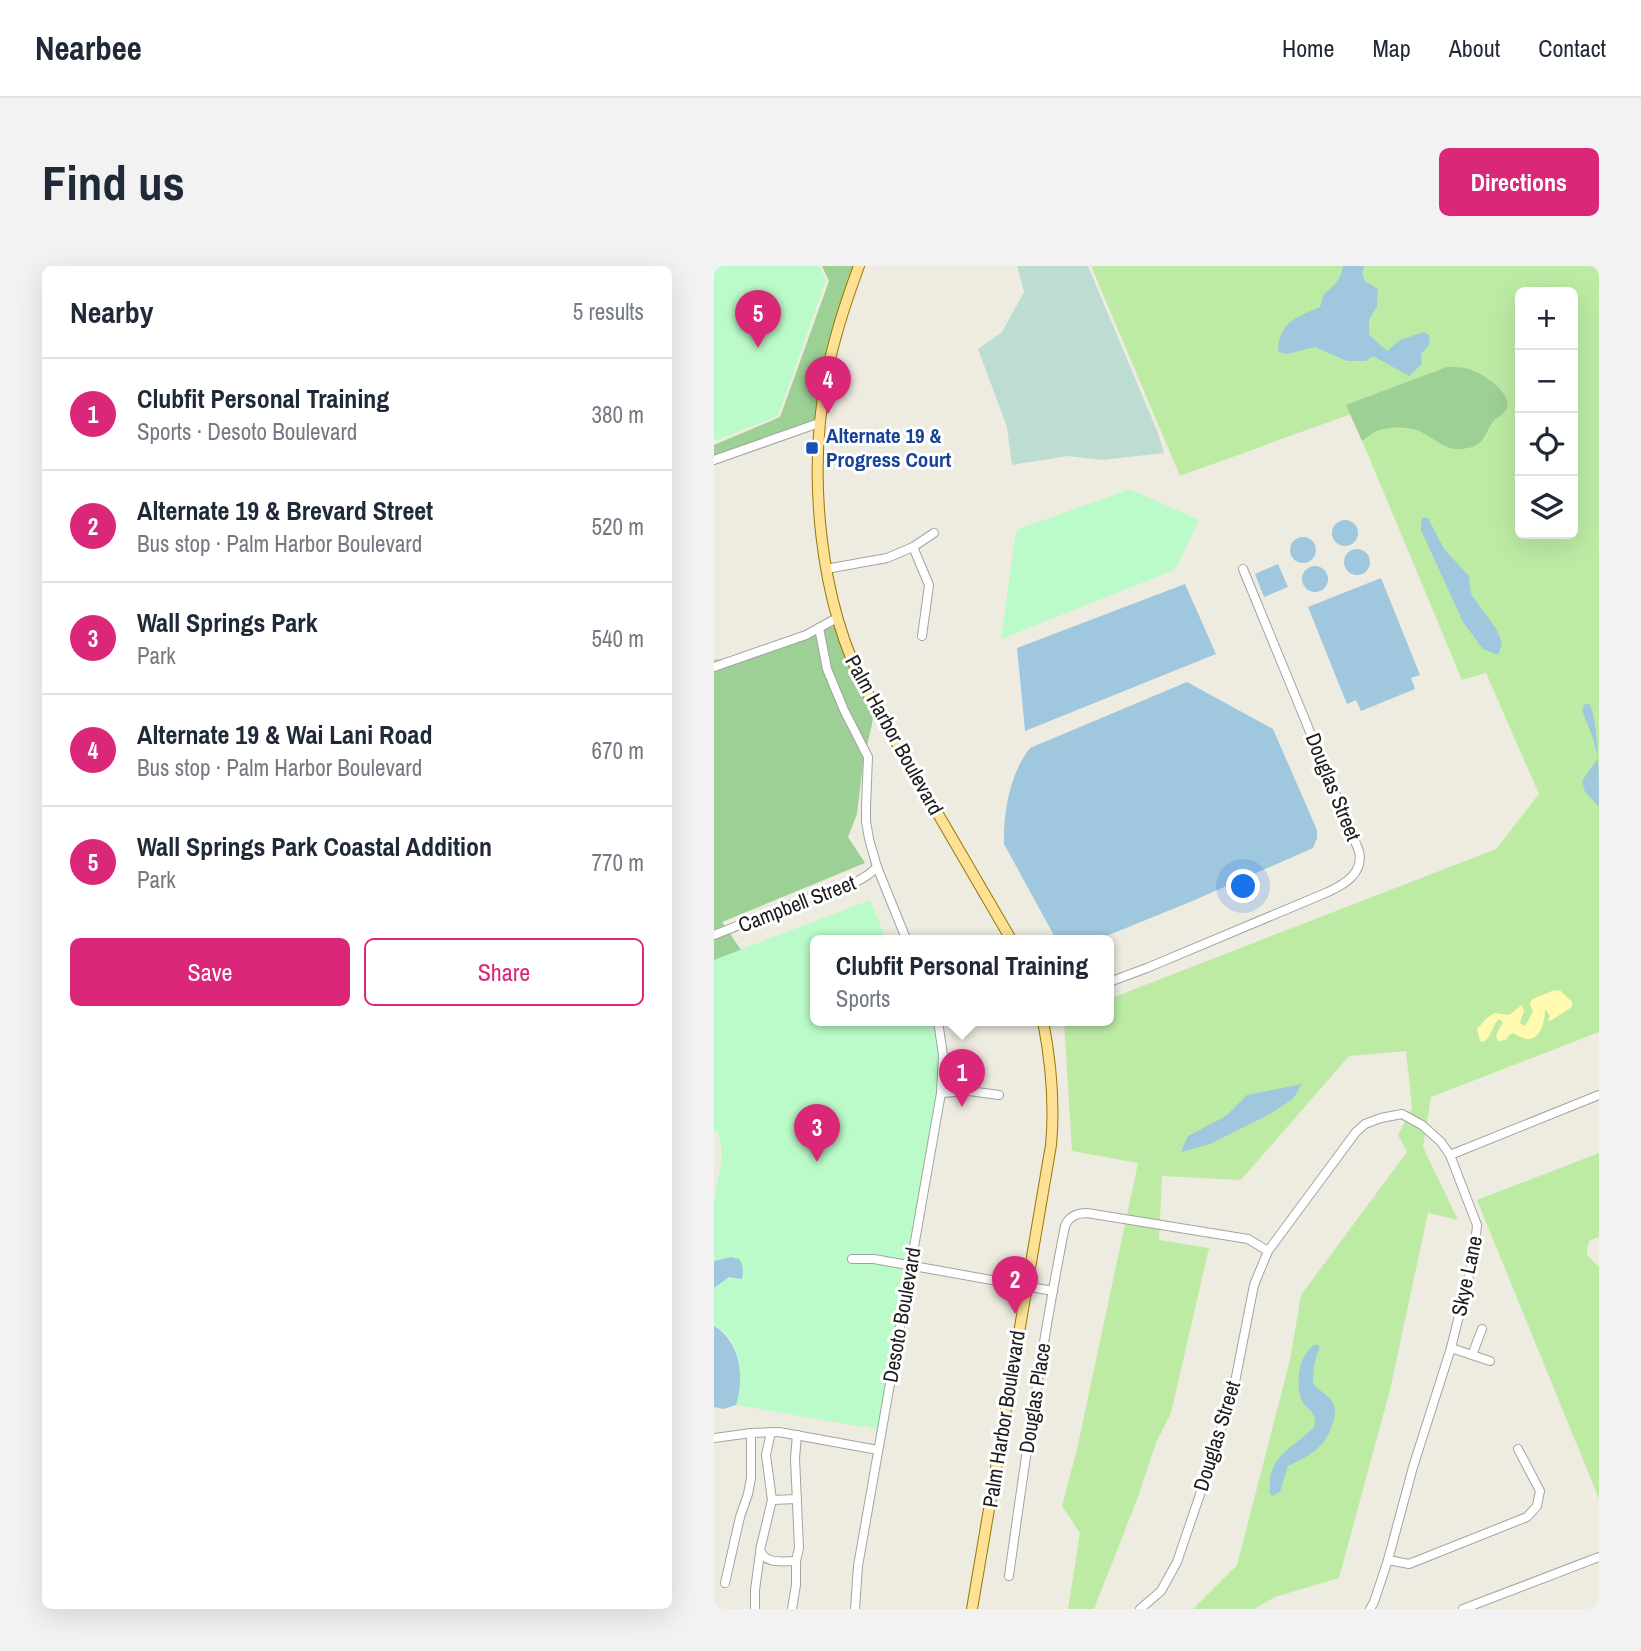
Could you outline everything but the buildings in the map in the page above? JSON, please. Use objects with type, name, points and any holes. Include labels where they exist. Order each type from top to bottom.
[{"type":"main road","name":"Palm Harbor Boulevard","points":[[859,266],[833,346],[819,423],[818,496],[826,569],[837,618],[850,656],[867,692],[1009,935]]},
{"type":"main road","name":"Palm Harbor Boulevard","points":[[972,1609],[1048,1168],[1054,1102],[1044,1026]]},
{"type":"street","points":[[714,460],[819,423]]},
{"type":"street","points":[[826,569],[887,558],[913,547],[934,533]]},
{"type":"street","points":[[913,547],[929,585],[922,636]]},
{"type":"street","name":"Douglas Street","points":[[1114,980],[1328,892],[1352,877],[1359,866],[1359,851],[1243,569]]},
{"type":"street","points":[[714,667],[806,635],[837,618]]},
{"type":"street","points":[[819,628],[827,669],[868,757],[866,821],[877,867],[905,935]]},
{"type":"street","name":"Campbell Street","points":[[714,935],[860,881],[877,867]]},
{"type":"street","name":"Desoto Boulevard","points":[[855,1609],[858,1566],[941,1093],[943,1055],[939,1026]]},
{"type":"street","points":[[941,1093],[969,1091],[999,1095]]},
{"type":"street","points":[[1450,1155],[1599,1095]]},
{"type":"street","name":"Skye Lane","points":[[1268,1251],[1356,1132],[1365,1124],[1402,1114],[1422,1125],[1441,1142],[1450,1155],[1477,1224],[1474,1255],[1451,1348],[1413,1467],[1388,1560],[1370,1609]]},
{"type":"street","name":"Douglas Place","points":[[1009,1576],[1028,1436],[1067,1221],[1079,1213],[1087,1213],[1248,1239],[1268,1251]]},
{"type":"street","name":"Douglas Street","points":[[1140,1609],[1161,1591],[1177,1562],[1209,1468],[1234,1382],[1254,1285],[1268,1251]]},
{"type":"street","points":[[852,1259],[874,1259],[1054,1290]]},
{"type":"street","points":[[1472,1355],[1482,1329]]},
{"type":"street","points":[[1451,1348],[1490,1361]]},
{"type":"street","points":[[714,1438],[771,1432],[878,1450]]},
{"type":"street","points":[[755,1609],[760,1550],[772,1500],[766,1455],[771,1432]]},
{"type":"street","points":[[725,1583],[751,1478],[751,1433]]},
{"type":"street","points":[[792,1609],[799,1548],[795,1458],[797,1435]]},
{"type":"street","points":[[1388,1560],[1409,1564],[1527,1517],[1537,1506],[1540,1491],[1518,1448]]},
{"type":"street","points":[[772,1500],[797,1499]]},
{"type":"street","points":[[760,1550],[762,1556],[768,1560],[796,1561]]},
{"type":"street","points":[[1463,1609],[1599,1558]]},
{"type":"green space","points":[[714,266],[819,266],[826,280],[778,416],[714,441]]},
{"type":"green space","points":[[822,266],[855,266],[816,420],[714,457],[714,445],[780,417],[829,281]]},
{"type":"green space","points":[[1091,266],[1599,266],[1599,1032],[1431,1097],[1423,1147],[1458,1220],[1428,1213],[1390,1390],[1339,1578],[1275,1597],[1254,1609],[1193,1609],[1237,1565],[1290,1360],[1301,1295],[1407,1152],[1398,1135],[1412,1108],[1406,1051],[1349,1056],[1241,1180],[1162,1176],[1159,1240],[1209,1248],[1171,1413],[1156,1443],[1094,1609],[1068,1609],[1080,1533],[1062,1506],[1077,1449],[1138,1163],[1072,1151],[1064,1026],[1114,1026],[1114,997],[1496,849],[1539,794],[1486,673],[1462,680],[1351,414],[1180,476]]},
{"type":"green space","points":[[1447,367],[1475,371],[1495,384],[1505,396],[1506,410],[1494,421],[1478,444],[1468,448],[1451,448],[1418,431],[1399,428],[1380,430],[1362,441],[1346,405]]},
{"type":"green space","points":[[1130,489],[1199,520],[1178,565],[1172,571],[1001,639],[1016,530]]},
{"type":"green space","points":[[835,623],[874,710],[867,746],[830,668],[823,630]]},
{"type":"green space","points":[[817,634],[820,656],[830,686],[864,756],[857,814],[848,837],[865,863],[722,922],[754,969],[810,1016],[810,1026],[822,1026],[833,1035],[714,1013],[714,660],[731,658]]},
{"type":"green space","points":[[870,900],[885,935],[810,935],[810,1026],[936,1026],[940,1055],[938,1093],[908,1262],[893,1266],[907,1269],[878,1430],[864,1425],[863,1427],[736,1405],[740,1387],[738,1356],[730,1339],[714,1326],[714,1204],[722,1151],[718,1133],[714,1131],[714,960]]},
{"type":"green space","points":[[1599,1153],[1599,1237],[1590,1240],[1587,1255],[1599,1267],[1599,1499],[1477,1200]]},
{"type":"shaded area","points":[[1017,266],[1088,266],[1164,453],[1102,460],[1068,456],[1012,465],[1007,427],[978,349],[1002,332],[1024,292]]},
{"type":"shaded area","points":[[1343,266],[1365,266],[1362,272],[1365,281],[1378,289],[1377,306],[1369,320],[1369,335],[1387,351],[1400,340],[1424,332],[1430,336],[1429,345],[1421,354],[1422,364],[1409,376],[1373,356],[1366,361],[1347,361],[1315,347],[1287,354],[1278,352],[1285,327],[1296,318],[1320,307],[1324,294],[1336,282]]},
{"type":"shaded area","points":[[1422,518],[1428,518],[1444,549],[1469,576],[1471,594],[1497,630],[1502,643],[1498,655],[1483,649],[1463,622],[1421,530]]},
{"type":"shaded area","points":[[1345,520],[1354,524],[1358,533],[1354,542],[1345,546],[1336,542],[1332,533],[1336,524]]},
{"type":"shaded area","points":[[1303,537],[1312,541],[1316,550],[1312,559],[1303,563],[1294,559],[1290,550],[1294,541]]},
{"type":"shaded area","points":[[1357,549],[1366,553],[1370,562],[1366,571],[1357,575],[1348,571],[1344,562],[1348,553]]},
{"type":"shaded area","points":[[1278,564],[1288,587],[1264,597],[1255,574]]},
{"type":"shaded area","points":[[1315,566],[1324,570],[1328,579],[1324,588],[1315,592],[1306,588],[1302,579],[1306,570]]},
{"type":"shaded area","points":[[1381,578],[1420,675],[1411,678],[1415,689],[1361,711],[1356,700],[1347,704],[1308,607]]},
{"type":"shaded area","points":[[1185,584],[1216,654],[1025,731],[1017,648]]},
{"type":"shaded area","points":[[1187,682],[1273,729],[1317,830],[1317,838],[1313,848],[1109,935],[1054,935],[1004,844],[1005,819],[1013,781],[1030,748]]},
{"type":"shaded area","points":[[1589,703],[1595,723],[1598,758],[1594,741],[1582,710],[1584,705]]},
{"type":"shaded area","points":[[1598,758],[1599,807],[1585,792],[1582,781]]},
{"type":"shaded area","points":[[1302,1084],[1293,1099],[1270,1114],[1210,1144],[1181,1152],[1188,1136],[1226,1116],[1247,1095]]},
{"type":"shaded area","points":[[731,1257],[741,1261],[742,1279],[729,1277],[714,1288],[714,1261]]},
{"type":"shaded area","points":[[714,1326],[730,1341],[740,1372],[736,1405],[723,1409],[714,1407]]},
{"type":"shaded area","points":[[1314,1345],[1320,1348],[1315,1361],[1313,1384],[1333,1403],[1334,1420],[1321,1445],[1288,1466],[1280,1492],[1273,1496],[1270,1494],[1270,1481],[1276,1462],[1314,1427],[1313,1413],[1303,1402],[1298,1384],[1302,1362]]},
{"type":"sand","points":[[1554,990],[1561,991],[1572,1002],[1572,1007],[1550,1021],[1545,1009],[1542,1027],[1534,1038],[1521,1038],[1513,1033],[1506,1040],[1498,1041],[1496,1035],[1503,1022],[1499,1019],[1488,1037],[1483,1042],[1480,1041],[1477,1029],[1494,1013],[1509,1015],[1522,1005],[1524,1011],[1520,1023],[1524,1026],[1533,1011],[1531,1000]]},
{"type":"place","name":"Wall Springs Park Coastal Addition","points":[[758,348]]},
{"type":"place","name":"Alternate 19 & Wai Lani Road","points":[[828,414]]},
{"type":"place","name":"Alternate 19 & Progress Court","points":[[812,448]]},
{"type":"place","name":"Clubfit Personal Training","points":[[962,1107]]},
{"type":"place","name":"Wall Springs Park","points":[[817,1162]]},
{"type":"place","name":"Alternate 19 & Brevard Street","points":[[1015,1314]]}]
